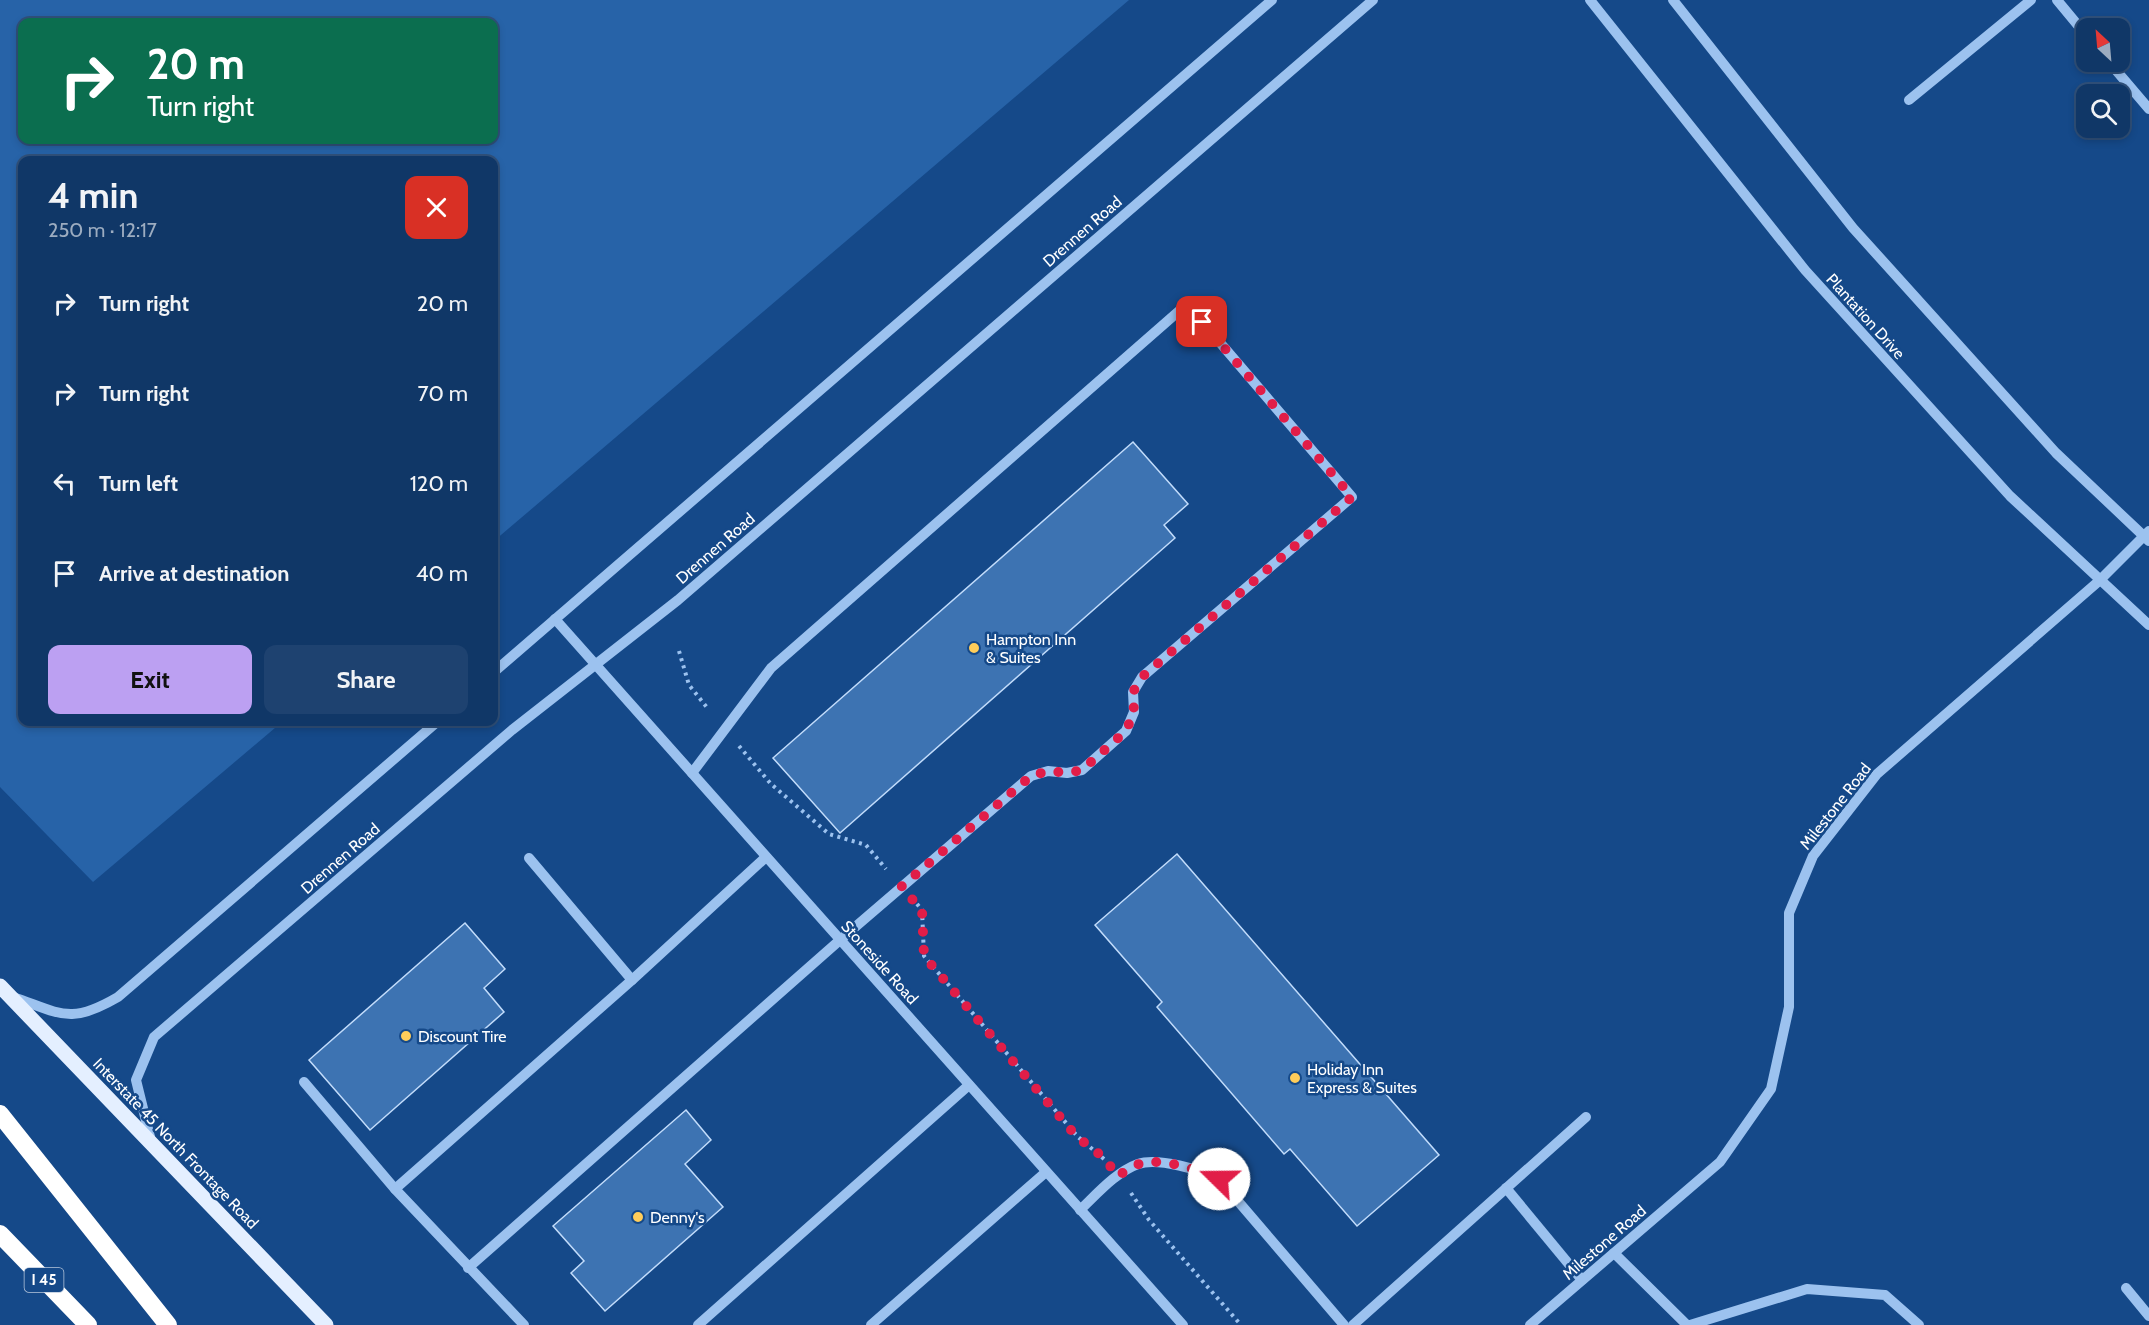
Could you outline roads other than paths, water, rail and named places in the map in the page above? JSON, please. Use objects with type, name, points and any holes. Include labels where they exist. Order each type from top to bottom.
[{"type":"highway","points":[[0,1114],[168,1325]]},
{"type":"highway","name":"I 45","points":[[0,1234],[88,1325]]},
{"type":"main road","name":"Interstate 45 North Frontage Road","points":[[5,991],[326,1325]]},
{"type":"street","points":[[498,669],[1272,0]]},
{"type":"street","name":"Drennen Road","points":[[152,1144],[136,1080],[154,1036],[512,730],[687,592],[1373,0]]},
{"type":"street","name":"Plantation Drive","points":[[1590,0],[1804,270],[2010,496],[2149,625]]},
{"type":"street","points":[[1673,0],[1853,228],[2056,453],[2147,536]]},
{"type":"street","points":[[1909,100],[2031,0]]},
{"type":"street","points":[[2057,0],[2076,23]]},
{"type":"street","points":[[2118,72],[2149,109]]},
{"type":"street","points":[[468,1268],[840,940],[1031,776],[1048,771],[1067,773],[1082,770],[1126,731],[1134,712],[1133,692],[1142,677],[1352,497],[1187,304],[771,668],[692,773]]},
{"type":"street","name":"Milestone Road","points":[[1530,1325],[1720,1162],[1771,1089],[1788,1007],[1788,913],[1813,856],[1877,774],[2099,581],[2147,536]]},
{"type":"street","name":"Stoneside Road","points":[[555,619],[1183,1325]]},
{"type":"street","points":[[5,991],[69,1017],[97,1010],[118,997],[431,726]]},
{"type":"street","points":[[396,1190],[766,857]]},
{"type":"street","points":[[529,858],[632,980]]},
{"type":"street","points":[[304,1082],[396,1190],[524,1325]]},
{"type":"street","points":[[698,1325],[969,1085]]},
{"type":"street","points":[[1353,1325],[1586,1117]]},
{"type":"street","points":[[1080,1210],[1118,1176],[1140,1163],[1200,1170],[1219,1179],[1344,1325]]},
{"type":"street","points":[[876,1323],[1046,1172]]},
{"type":"street","points":[[1506,1188],[1582,1280]]},
{"type":"street","points":[[1614,1253],[1688,1325],[1807,1289],[1885,1295],[1918,1325]]},
{"type":"street","points":[[2126,1288],[2149,1316]]},
{"type":"place","name":"Hampton Inn & Suites","points":[[974,648]]},
{"type":"place","name":"Discount Tire","points":[[406,1036]]},
{"type":"place","name":"Holiday Inn Express & Suites","points":[[1295,1078]]},
{"type":"place","name":"Denny's","points":[[638,1217]]}]
